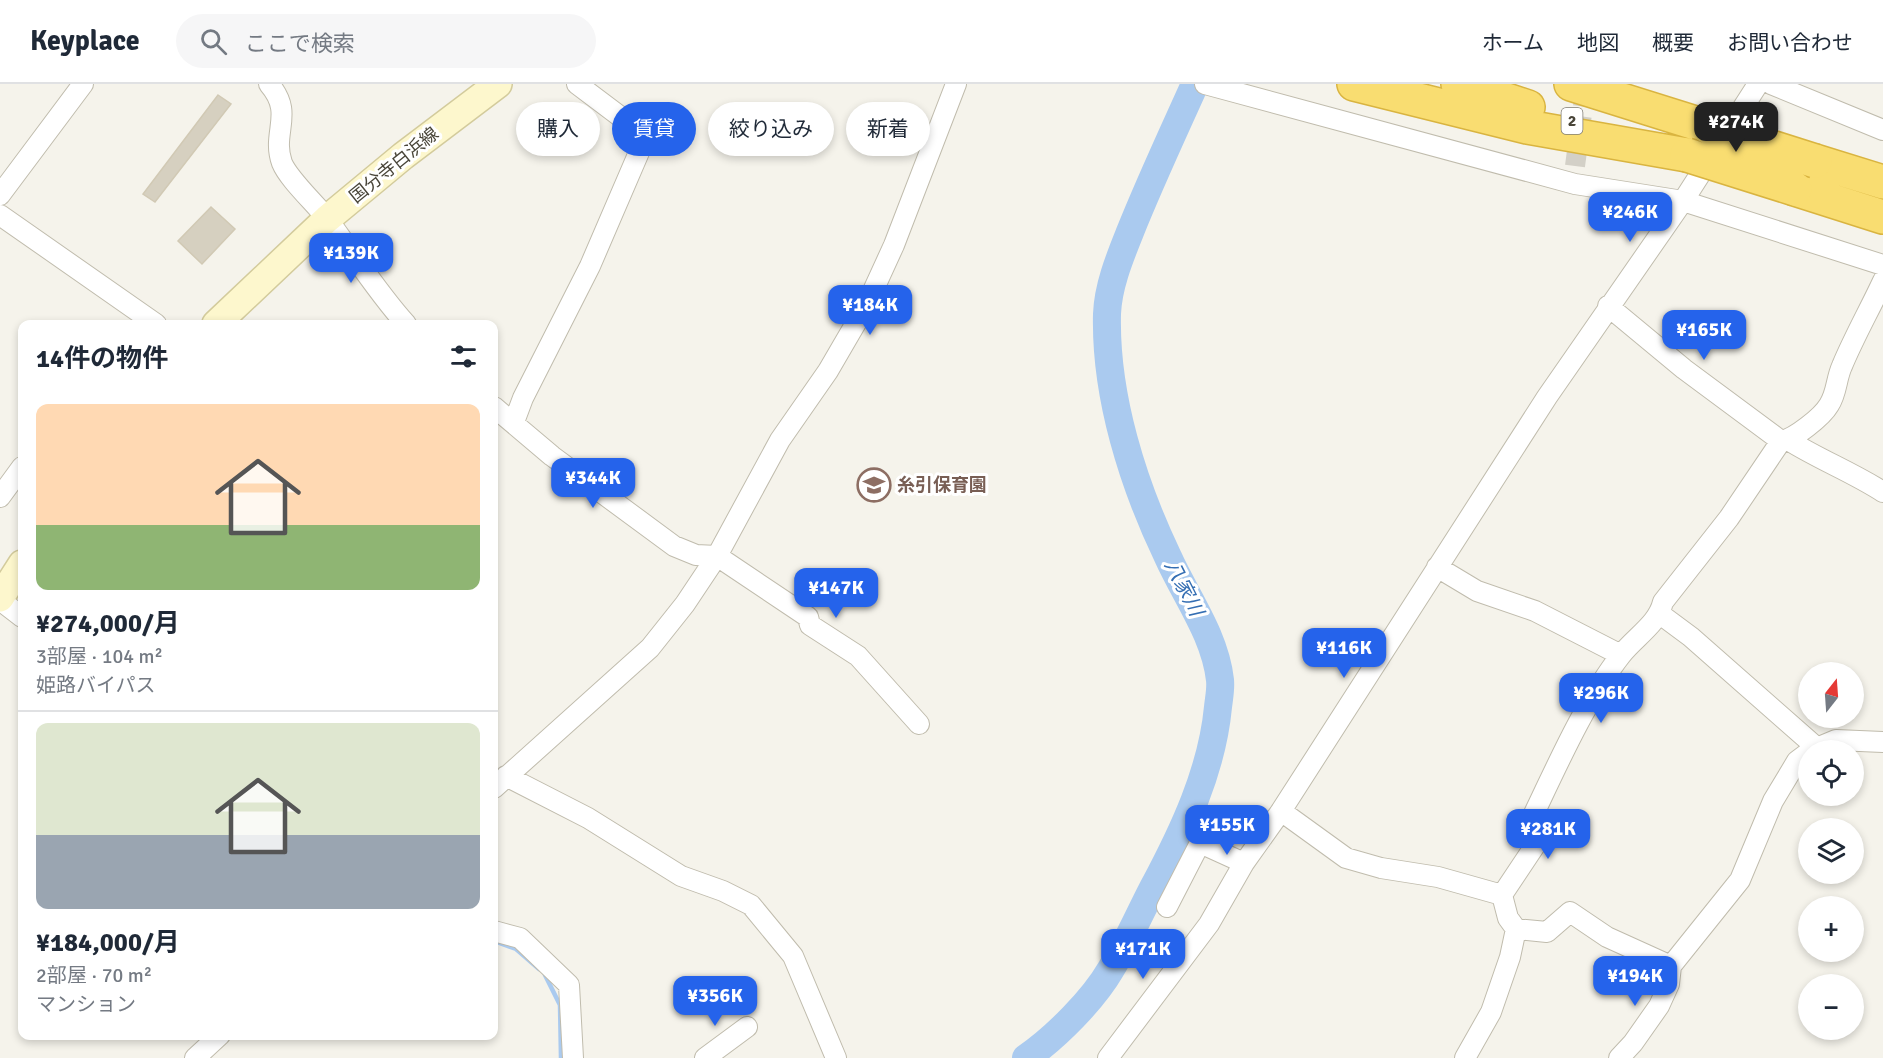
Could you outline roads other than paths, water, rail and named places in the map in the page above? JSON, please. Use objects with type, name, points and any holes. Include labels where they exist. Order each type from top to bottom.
[{"type":"highway","points":[[1354,84],[1527,127],[1688,155]]},
{"type":"highway","name":"2","points":[[1458,84],[1883,217]]},
{"type":"highway","name":"2","points":[[1571,84],[1615,93],[1708,127],[1883,182]]},
{"type":"main road","name":"国分寺白浜線","points":[[220,320],[327,219],[402,156],[498,84]]},
{"type":"main road","points":[[0,599],[18,570]]},
{"type":"street","points":[[0,195],[83,84]]},
{"type":"street","points":[[269,84],[279,95],[283,109],[279,149],[283,164],[402,320]]},
{"type":"street","points":[[514,422],[523,398],[590,266],[646,136],[577,84]]},
{"type":"street","points":[[836,1058],[793,956],[751,905],[723,891],[681,876],[588,819],[500,782],[650,648],[685,603],[717,556],[780,440],[828,370],[867,304],[894,245],[956,84]]},
{"type":"street","points":[[1205,84],[1683,201],[1883,265]]},
{"type":"street","points":[[1108,1058],[1209,924],[1244,863],[1281,812],[1437,567],[1608,306],[1683,201],[1758,84]]},
{"type":"street","points":[[1770,84],[1883,129]]},
{"type":"street","points":[[0,215],[150,320]]},
{"type":"street","points":[[1671,966],[1607,937],[1570,912],[1547,932],[1516,928],[1508,918],[1502,895],[1540,838],[1529,824],[1597,691],[1621,655],[1660,614],[1662,602],[1729,518],[1784,441],[1820,417],[1828,407],[1836,394],[1841,368],[1883,281]]},
{"type":"street","points":[[1608,306],[1684,369],[1784,441],[1819,460],[1857,476],[1883,492]]},
{"type":"street","points":[[498,410],[552,456],[674,546],[696,555],[717,556],[808,617],[810,625],[858,656],[919,724]]},
{"type":"street","points":[[0,497],[18,472]]},
{"type":"street","points":[[1437,567],[1477,591],[1535,611],[1621,655]]},
{"type":"street","points":[[0,599],[18,614]]},
{"type":"street","points":[[1660,614],[1691,637],[1801,740]]},
{"type":"street","points":[[1864,741],[1883,742]]},
{"type":"street","points":[[1620,1058],[1659,1006],[1669,984],[1671,966],[1740,880],[1773,801],[1798,761]]},
{"type":"street","points":[[1281,812],[1346,858],[1381,868],[1438,877],[1502,895]]},
{"type":"street","points":[[1167,907],[1200,843],[1244,863]]},
{"type":"street","points":[[1465,1058],[1491,1012],[1510,957],[1516,928]]},
{"type":"street","points":[[498,932],[520,938],[569,984],[573,1058]]},
{"type":"street","points":[[705,1058],[747,1027]]},
{"type":"street","points":[[195,1058],[215,1040]]},
{"type":"waterway","name":"八家川","points":[[1026,1058],[1061,1029],[1084,1005],[1117,959],[1185,823],[1203,778],[1215,731],[1220,687],[1217,663],[1206,632],[1155,529],[1133,470],[1116,408],[1108,345],[1107,314],[1115,272],[1126,242],[1195,84]]},
{"type":"waterway","points":[[498,942],[516,949],[539,969]]},
{"type":"waterway","points":[[545,975],[560,1005],[561,1058]]},
{"type":"tunnel","points":[[1575,166],[1586,84]]},
{"type":"place","name":"糸引保育園","points":[[874,485]]}]
